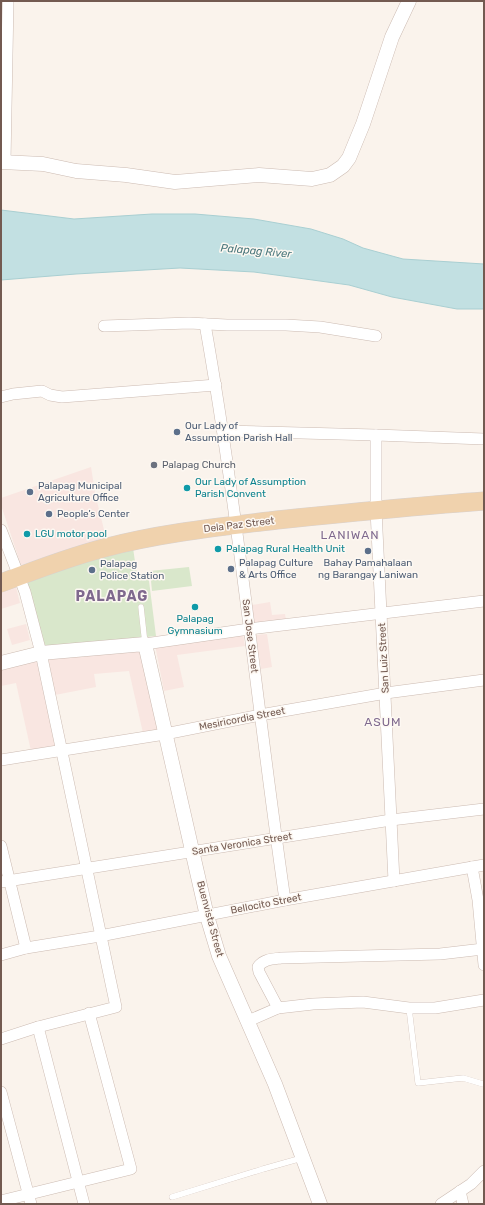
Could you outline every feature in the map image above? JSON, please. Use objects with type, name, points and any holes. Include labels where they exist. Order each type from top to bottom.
[{"type":"main road","name":"Dela Paz Street","points":[[1,583],[42,567],[103,548],[159,537],[236,525],[376,510],[484,501]]},
{"type":"street","points":[[8,1],[3,162],[42,164],[76,171],[126,175],[175,182],[259,175],[312,178],[330,175],[343,166],[349,158],[363,124],[392,37],[409,1]]},
{"type":"street","points":[[104,326],[147,324],[286,325],[320,327],[376,336]]},
{"type":"street","name":"San Jose Street","points":[[205,324],[223,431],[285,900]]},
{"type":"street","points":[[1,397],[13,394],[42,391],[50,395],[62,397],[216,385]]},
{"type":"street","points":[[223,431],[376,434],[484,439]]},
{"type":"street","name":"San Luiz Street","points":[[376,434],[376,510],[394,881]]},
{"type":"street","points":[[1,530],[25,592],[41,654],[63,750],[100,936],[116,1007],[38,1027],[1,1039]]},
{"type":"street","points":[[1,663],[41,654],[145,644],[249,629],[484,601]]},
{"type":"street","name":"Buenvista Street","points":[[145,644],[207,916],[219,956],[275,1084],[320,1204]]},
{"type":"street","name":"Mesiricordia Street","points":[[1,760],[165,734],[260,715],[386,693],[484,680]]},
{"type":"street","name":"Santa Veronica Street","points":[[5,881],[391,820],[484,809]]},
{"type":"street","points":[[1,846],[5,881],[26,948]]},
{"type":"street","name":"Bellocito Street","points":[[1,955],[26,948],[100,936],[285,900],[484,865]]},
{"type":"street","points":[[472,867],[478,900],[484,964]]},
{"type":"street","points":[[278,1008],[259,972],[258,967],[265,961],[281,958],[440,954],[483,949]]},
{"type":"street","points":[[248,1021],[278,1008],[313,1004],[363,1002],[409,1008],[435,1008],[484,1000]]},
{"type":"street","points":[[1,1201],[30,1200],[79,1183],[131,1169],[89,1013]]},
{"type":"street","points":[[38,1027],[84,1204]]},
{"type":"street","points":[[1,1092],[30,1200]]},
{"type":"street","points":[[441,1204],[460,1192],[484,1171]]},
{"type":"street","points":[[460,1192],[462,1204]]},
{"type":"lane","points":[[141,607],[145,644]]},
{"type":"lane","points":[[409,1008],[418,1083],[463,1078],[483,1084],[484,1083]]},
{"type":"lane","points":[[172,1196],[303,1158]]},
{"type":"shaded area","points":[[91,467],[95,493],[106,538],[21,565],[1,505],[1,498]]},
{"type":"shaded area","points":[[16,587],[20,603],[1,609],[1,591]]},
{"type":"shaded area","points":[[270,602],[272,615],[285,614],[286,620],[254,624],[252,605]]},
{"type":"shaded area","points":[[26,624],[30,640],[12,645],[7,629]]},
{"type":"shaded area","points":[[267,634],[272,667],[261,669],[256,635]]},
{"type":"shaded area","points":[[243,635],[245,646],[177,655],[184,687],[164,691],[155,645]]},
{"type":"shaded area","points":[[146,646],[163,730],[143,733],[129,671],[94,674],[96,687],[55,695],[48,658]]},
{"type":"shaded area","points":[[38,661],[56,747],[31,751],[16,683],[1,686],[1,669]]},
{"type":"green space","points":[[133,548],[137,575],[148,573],[156,636],[45,647],[27,583],[27,578]]},
{"type":"green space","points":[[189,567],[192,586],[152,591],[150,571]]},
{"type":"water","name":"Palapag River","points":[[1,210],[74,219],[152,214],[195,214],[254,219],[311,229],[343,239],[363,248],[403,259],[484,264],[484,309],[457,309],[392,297],[349,285],[254,272],[180,268],[1,280]]},
{"type":"place","name":"Our Lady of Assumption Parish Hall","points":[[177,432]]},
{"type":"place","name":"Palapag Church","points":[[154,465]]},
{"type":"place","name":"Our Lady of Assumption Parish Convent","points":[[187,488]]},
{"type":"place","name":"Palapag Municipal Agriculture Office","points":[[30,492]]},
{"type":"place","name":"People's Center","points":[[49,514]]},
{"type":"place","name":"LGU motor pool","points":[[27,534]]},
{"type":"place","name":"Palapag Rural Health Unit","points":[[218,549]]},
{"type":"place","name":"Bahay Pamahalaan ng Barangay Laniwan","points":[[368,551]]},
{"type":"place","name":"Palapag Culture & Arts Office","points":[[231,569]]},
{"type":"place","name":"Palapag Police Station","points":[[92,570]]},
{"type":"place","name":"Palapag Gymnasium","points":[[195,607]]},
{"type":"district","name":"LANIWAN","points":[[350,535]]},
{"type":"district","name":"PALAPAG","points":[[112,596]]},
{"type":"district","name":"ASUM","points":[[383,722]]}]
